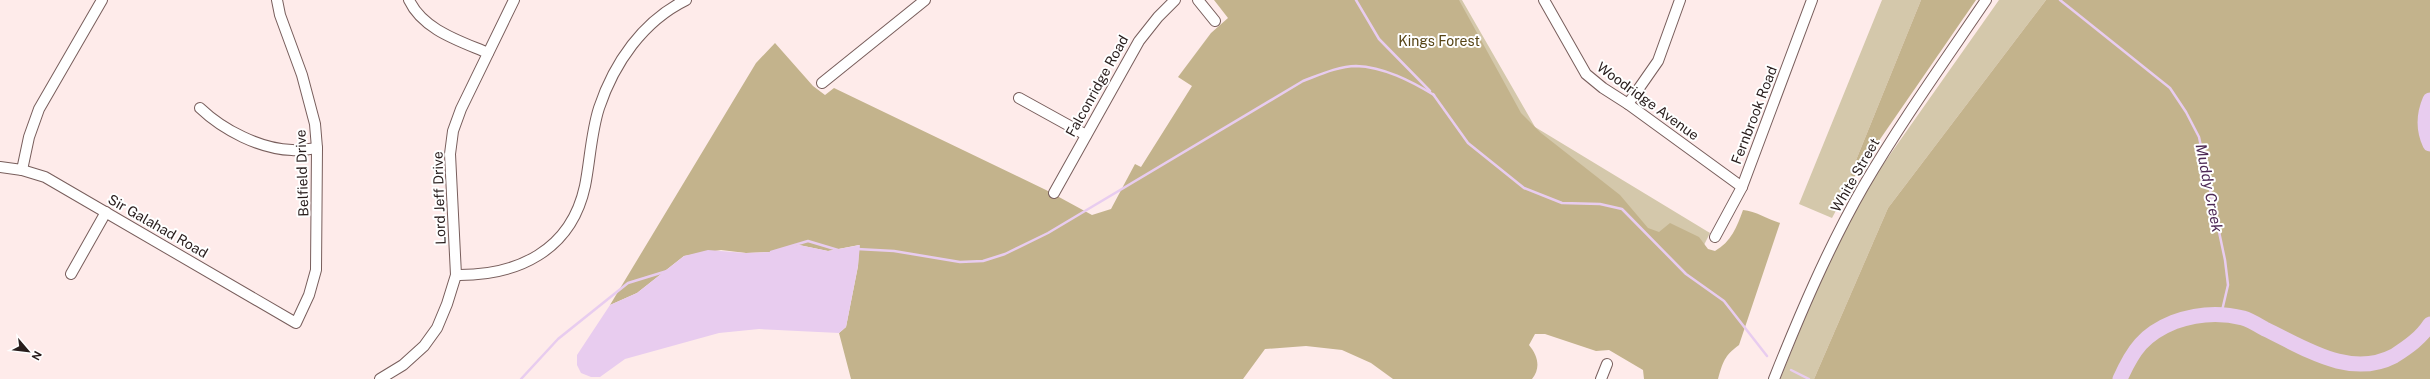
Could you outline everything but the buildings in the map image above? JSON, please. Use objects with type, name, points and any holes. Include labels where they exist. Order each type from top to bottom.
[{"type":"street","points":[[22,170],[29,137],[38,109],[102,0]]},
{"type":"street","name":"Belfield Drive","points":[[277,0],[280,15],[302,75],[315,124],[317,148],[316,270],[309,295],[296,323]]},
{"type":"street","points":[[409,0],[412,8],[439,31],[488,54]]},
{"type":"street","name":"Lord Jeff Drive","points":[[380,379],[403,365],[428,340],[436,328],[447,304],[456,275],[450,154],[453,131],[461,109],[514,0]]},
{"type":"street","points":[[456,275],[479,275],[516,268],[533,260],[563,234],[575,217],[585,188],[599,109],[615,74],[631,45],[654,20],[686,0]]},
{"type":"street","points":[[822,84],[926,0]]},
{"type":"street","name":"Falconridge Road","points":[[1054,193],[1138,41],[1158,17],[1175,0]]},
{"type":"street","points":[[1198,0],[1215,20]]},
{"type":"street","name":"Woodridge Avenue","points":[[1544,0],[1586,74],[1603,88],[1628,104],[1742,187]]},
{"type":"street","points":[[1628,104],[1658,61],[1680,0]]},
{"type":"street","name":"Fernbrook Road","points":[[1715,237],[1742,187],[1812,0]]},
{"type":"street","name":"White Street","points":[[1774,379],[1834,242],[1863,188],[1893,138],[1986,0]]},
{"type":"street","points":[[1019,98],[1086,135]]},
{"type":"street","points":[[200,108],[212,120],[247,138],[274,148],[294,150],[317,148]]},
{"type":"street","name":"Sir Galahad Road","points":[[0,167],[22,170],[45,177],[296,323]]},
{"type":"street","points":[[70,274],[106,212]]},
{"type":"street","points":[[1601,379],[1607,364]]},
{"type":"green space","points":[[1214,0],[1459,0],[1521,113],[1541,133],[1620,195],[1648,228],[1659,232],[1670,223],[1699,237],[1708,249],[1715,251],[1729,239],[1736,228],[1743,210],[1780,223],[1739,345],[1727,356],[1721,368],[1718,379],[1644,379],[1643,370],[1609,350],[1596,351],[1545,334],[1535,334],[1529,345],[1535,353],[1537,362],[1537,371],[1532,379],[1393,379],[1371,363],[1342,350],[1306,346],[1265,349],[1243,379],[851,379],[839,333],[846,327],[858,266],[859,245],[828,251],[799,245],[771,252],[746,253],[721,250],[684,256],[637,293],[610,305],[756,63],[775,43],[813,86],[825,95],[834,88],[1046,190],[1092,215],[1111,209],[1135,164],[1141,167],[1192,86],[1178,77],[1211,33],[1228,18]]},
{"type":"green space","name":"Kings Forest","points":[[1354,0],[1462,0],[1535,127],[1710,233],[1698,257],[1468,143]]},
{"type":"green space","points":[[1882,0],[1921,0],[1850,175],[1854,177],[1832,218],[1799,204]]},
{"type":"green space","points":[[1921,0],[1976,0],[1854,177],[1850,175]]},
{"type":"green space","points":[[1999,0],[2046,0],[1888,208],[1814,379],[1780,379],[1829,259],[1870,183]]},
{"type":"green space","points":[[2046,0],[2430,0],[2430,379],[1814,379],[1888,208]]},
{"type":"shaded area","points":[[799,245],[828,251],[860,245],[858,266],[846,327],[839,333],[759,329],[719,333],[625,359],[600,377],[591,377],[581,373],[577,365],[577,355],[610,305],[637,293],[684,256],[708,250],[746,253],[771,252]]},
{"type":"waterway","points":[[1356,0],[1379,39],[1430,91]]},
{"type":"waterway","name":"Muddy Creek","points":[[2060,0],[2170,88],[2186,112],[2199,137],[2225,260],[2228,285],[2221,315]]},
{"type":"waterway","points":[[857,249],[894,251],[960,262],[983,261],[1005,254],[1048,233],[1303,81],[1336,69],[1349,66],[1377,69],[1407,80],[1434,95]]},
{"type":"waterway","points":[[1433,94],[1468,143],[1524,188],[1562,203],[1600,204],[1622,209],[1686,274],[1724,301],[1767,356]]},
{"type":"waterway","points":[[2430,100],[2426,111],[2425,122],[2426,133],[2430,144]]},
{"type":"waterway","points":[[771,252],[808,241],[838,250]]},
{"type":"waterway","points":[[521,379],[558,339],[628,283],[667,271]]},
{"type":"waterway","points":[[2120,379],[2135,351],[2147,338],[2174,322],[2191,317],[2226,315],[2243,318],[2312,352],[2344,363],[2361,364],[2377,362],[2394,356],[2409,346],[2430,324]]},
{"type":"waterway","points":[[1791,370],[1809,379]]}]
